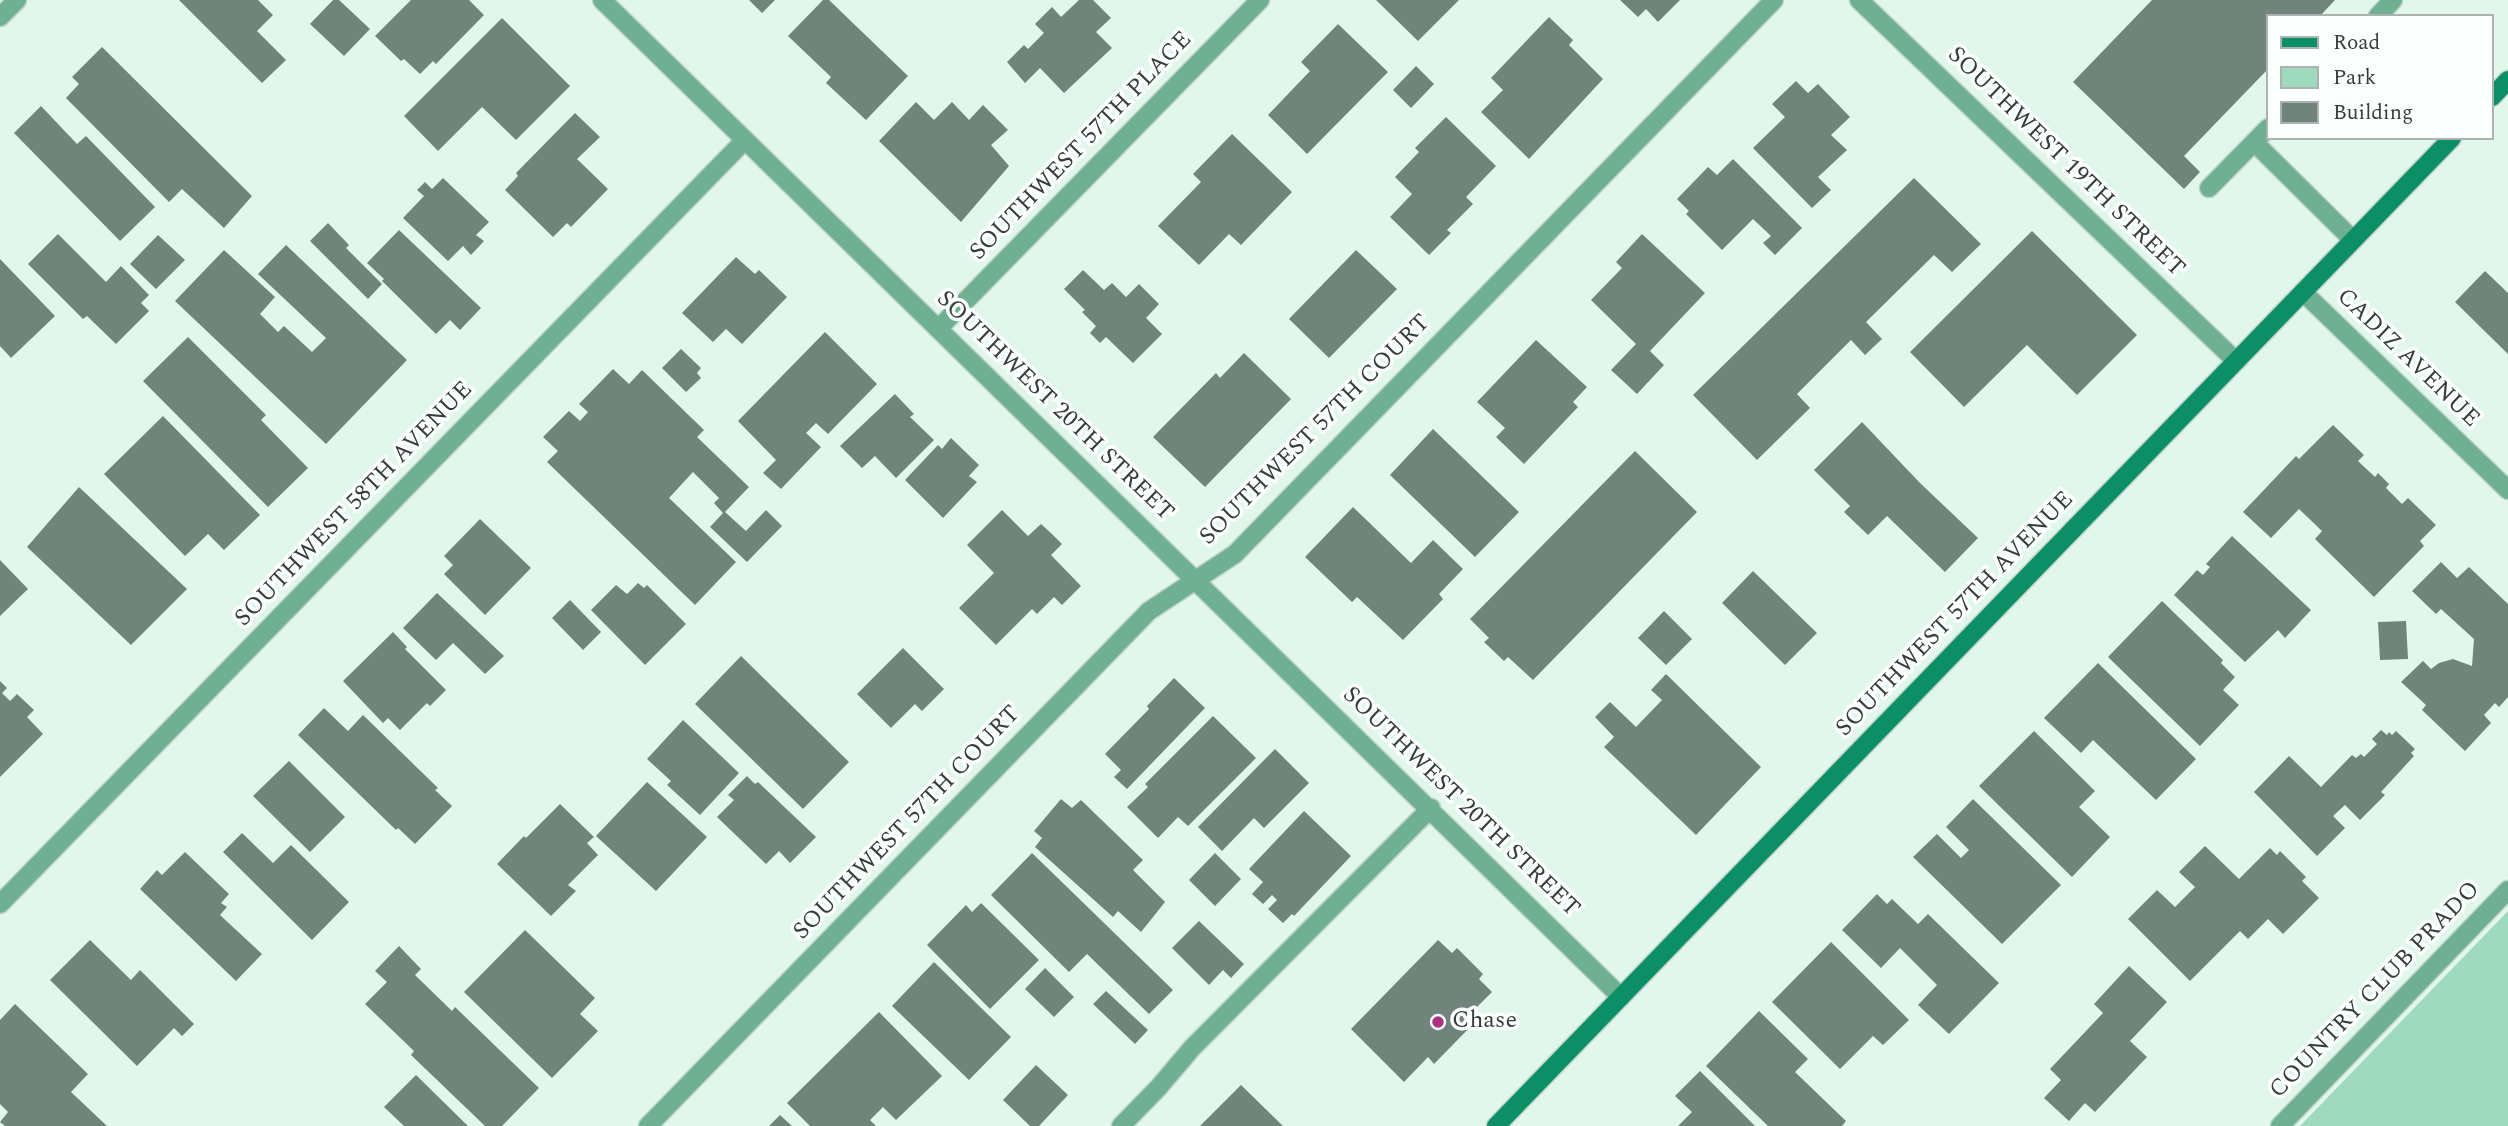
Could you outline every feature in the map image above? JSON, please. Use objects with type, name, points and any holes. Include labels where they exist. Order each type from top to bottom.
[{"type":"main road","points":[[2494,95],[2508,80]]},
{"type":"main road","name":"SOUTHWEST 57TH AVENUE","points":[[1496,1126],[2450,140]]},
{"type":"street","points":[[0,17],[17,0]]},
{"type":"street","name":"SOUTHWEST 20TH STREET","points":[[602,0],[1431,808],[1621,997]]},
{"type":"street","name":"SOUTHWEST 57TH PLACE","points":[[938,329],[1260,0]]},
{"type":"street","name":"SOUTHWEST 57TH COURT","points":[[648,1126],[1149,611],[1235,554],[1774,0]]},
{"type":"street","name":"SOUTHWEST 19TH STREET","points":[[1859,0],[2236,361]]},
{"type":"street","points":[[2380,14],[2393,0]]},
{"type":"street","points":[[2209,188],[2266,130]]},
{"type":"street","name":"SOUTHWEST 58TH AVENUE","points":[[0,904],[745,140]]},
{"type":"street","points":[[2254,142],[2353,240]]},
{"type":"street","name":"CADIZ AVENUE","points":[[2303,292],[2508,489]]},
{"type":"street","points":[[1121,1126],[1192,1048],[1431,808]]},
{"type":"street","name":"COUNTRY CLUB PRADO","points":[[2280,1126],[2508,890]]},
{"type":"green space","points":[[2508,911],[2508,1126],[2300,1126]]},
{"type":"building","points":[[179,0],[258,0],[273,15],[257,31],[286,60],[262,83]]},
{"type":"building","points":[[333,0],[339,0],[370,29],[344,56],[310,24]]},
{"type":"building","points":[[411,0],[469,0],[484,15],[436,64],[433,61],[420,74],[404,59],[401,61],[375,36]]},
{"type":"building","points":[[749,0],[775,0],[762,13]]},
{"type":"building","points":[[823,0],[829,0],[908,76],[866,120],[826,83],[831,77],[788,36]]},
{"type":"building","points":[[1079,0],[1093,0],[1111,18],[1096,32],[1112,48],[1064,93],[1040,68],[1025,83],[1007,62],[1024,45],[1028,49],[1044,33],[1035,24],[1052,7],[1061,17]]},
{"type":"building","points":[[1376,0],[1459,0],[1418,41]]},
{"type":"building","points":[[1620,0],[1680,0],[1658,22],[1646,9],[1638,17]]},
{"type":"building","points":[[2152,0],[2335,0],[2322,14],[2266,14],[2266,71],[2184,156],[2200,172],[2184,189],[2073,82]]},
{"type":"building","points":[[1549,17],[1573,40],[1569,45],[1603,79],[1529,159],[1481,112],[1503,90],[1491,78]]},
{"type":"building","points":[[502,18],[570,86],[516,140],[482,107],[438,151],[404,116]]},
{"type":"building","points":[[1338,24],[1388,72],[1307,154],[1268,115],[1310,71],[1301,62]]},
{"type":"building","points":[[102,47],[252,196],[224,228],[182,189],[169,202],[66,98],[79,84],[72,77]]},
{"type":"building","points":[[1416,66],[1434,84],[1411,108],[1393,90]]},
{"type":"building","points":[[1796,81],[1808,93],[1818,84],[1850,117],[1831,135],[1847,150],[1818,177],[1831,190],[1812,208],[1753,148],[1785,117],[1772,104]]},
{"type":"building","points":[[916,102],[934,120],[952,102],[969,120],[983,105],[1008,130],[991,145],[1009,166],[961,222],[879,141]]},
{"type":"building","points":[[41,106],[77,144],[86,136],[155,207],[120,241],[14,133]]},
{"type":"building","points":[[575,113],[600,137],[577,159],[608,189],[571,227],[567,223],[553,237],[505,190],[518,176],[516,173]]},
{"type":"building","points":[[1446,117],[1496,166],[1466,197],[1473,204],[1447,230],[1451,233],[1429,255],[1390,217],[1412,194],[1395,177],[1419,152],[1415,148]]},
{"type":"building","points":[[1232,134],[1292,192],[1241,245],[1229,234],[1199,265],[1158,226],[1201,182],[1193,174]]},
{"type":"building","points":[[1733,159],[1802,228],[1775,255],[1763,243],[1771,236],[1753,219],[1722,250],[1686,214],[1689,211],[1677,199],[1708,167],[1717,175]]},
{"type":"building","points":[[443,178],[489,222],[476,235],[484,241],[471,255],[463,246],[448,261],[403,218],[424,196],[417,190],[425,182],[432,189]]},
{"type":"building","points":[[1914,178],[1981,244],[1952,272],[1934,255],[1866,322],[1882,339],[1865,355],[1851,340],[1797,394],[1810,408],[1757,460],[1693,395]]},
{"type":"building","points":[[328,223],[349,245],[346,248],[382,284],[368,299],[310,241]]},
{"type":"building","points":[[399,230],[481,308],[460,330],[450,320],[436,334],[367,263]]},
{"type":"building","points":[[2032,231],[2137,335],[2077,395],[2027,345],[1964,407],[1910,352]]},
{"type":"building","points":[[58,234],[106,282],[121,266],[149,295],[141,303],[149,311],[116,344],[87,316],[83,319],[28,264]]},
{"type":"building","points":[[1642,234],[1705,293],[1650,351],[1664,365],[1637,394],[1611,370],[1636,344],[1591,300],[1622,268],[1616,262]]},
{"type":"building","points":[[158,235],[185,260],[156,289],[130,264]]},
{"type":"building","points":[[286,245],[407,360],[326,444],[175,301],[224,250],[275,297],[260,314],[278,332],[284,326],[312,352],[326,338],[258,274]]},
{"type":"building","points":[[1356,250],[1397,289],[1329,358],[1289,319]]},
{"type":"building","points":[[736,257],[755,274],[759,270],[787,297],[742,344],[726,329],[713,342],[682,313]]},
{"type":"building","points":[[0,259],[55,316],[11,358],[0,346]]},
{"type":"building","points":[[1083,270],[1104,290],[1112,283],[1126,297],[1139,284],[1159,304],[1146,318],[1162,334],[1133,363],[1106,337],[1100,343],[1090,333],[1096,326],[1082,312],[1085,310],[1064,289]]},
{"type":"building","points":[[2485,271],[2508,293],[2508,354],[2455,302]]},
{"type":"building","points":[[825,332],[877,384],[828,434],[816,423],[806,433],[821,447],[781,489],[763,473],[776,460],[738,421]]},
{"type":"building","points":[[188,337],[266,415],[261,420],[308,468],[268,507],[143,381]]},
{"type":"building","points":[[1536,340],[1587,387],[1573,402],[1578,407],[1524,464],[1496,437],[1505,428],[1477,402]]},
{"type":"building","points":[[681,349],[701,368],[697,373],[701,378],[686,392],[662,368]]},
{"type":"building","points":[[1244,353],[1291,399],[1205,487],[1153,437],[1216,373],[1220,378]]},
{"type":"building","points":[[613,369],[629,384],[642,370],[704,430],[697,437],[749,487],[725,512],[746,531],[766,510],[782,526],[747,562],[710,527],[723,513],[714,503],[719,498],[693,472],[669,498],[736,562],[695,605],[547,462],[558,451],[543,437],[569,411],[580,421],[588,412],[579,404]]},
{"type":"building","points":[[895,394],[914,414],[910,417],[934,440],[896,478],[875,456],[862,468],[840,446]]},
{"type":"building","points":[[163,416],[260,515],[224,550],[208,534],[185,556],[104,474]]},
{"type":"building","points":[[1862,422],[1920,483],[1978,538],[1945,572],[1887,516],[1868,535],[1844,512],[1850,506],[1814,470]]},
{"type":"building","points":[[2333,425],[2364,455],[2358,461],[2375,477],[2378,473],[2389,484],[2386,488],[2402,504],[2408,498],[2436,525],[2420,541],[2424,546],[2374,597],[2315,539],[2322,531],[2299,509],[2271,538],[2243,512],[2296,456],[2299,459]]},
{"type":"building","points":[[1433,429],[1519,512],[1475,557],[1390,475]]},
{"type":"building","points":[[951,438],[979,465],[969,476],[977,482],[943,518],[905,480],[938,445],[942,449]]},
{"type":"building","points":[[1635,451],[1697,512],[1533,680],[1508,657],[1504,661],[1484,642],[1489,638],[1470,619]]},
{"type":"building","points":[[79,487],[187,589],[131,645],[27,547]]},
{"type":"building","points":[[1353,507],[1411,563],[1433,540],[1463,569],[1439,594],[1443,599],[1403,640],[1357,597],[1352,602],[1305,557]]},
{"type":"building","points":[[1002,510],[1028,536],[1041,524],[1052,534],[1062,544],[1051,555],[1081,586],[1062,605],[1054,597],[1037,614],[1032,609],[996,645],[959,608],[994,573],[967,545]]},
{"type":"building","points":[[480,519],[531,568],[485,615],[444,574],[453,565],[444,556]]},
{"type":"building","points":[[2232,536],[2311,610],[2285,638],[2278,630],[2245,662],[2174,595],[2197,570],[2203,575],[2210,567],[2206,564]]},
{"type":"building","points":[[0,560],[28,589],[0,616]]},
{"type":"building","points":[[2441,562],[2457,578],[2469,567],[2508,604],[2508,697],[2499,707],[2495,703],[2484,715],[2491,723],[2465,751],[2422,710],[2426,705],[2401,682],[2423,661],[2431,669],[2439,663],[2453,659],[2472,666],[2474,639],[2441,609],[2436,614],[2412,591]]},
{"type":"building","points":[[1753,571],[1817,633],[1785,665],[1722,603]]},
{"type":"building","points":[[638,583],[644,588],[647,585],[686,624],[645,665],[591,610],[616,585],[627,594]]},
{"type":"building","points":[[437,593],[504,656],[485,674],[453,643],[436,660],[403,628]]},
{"type":"building","points":[[570,600],[601,632],[583,650],[552,618]]},
{"type":"building","points":[[2162,601],[2223,660],[2221,663],[2235,677],[2223,690],[2239,705],[2200,746],[2108,657]]},
{"type":"building","points":[[1664,611],[1692,639],[1666,665],[1638,638]]},
{"type":"building","points":[[2406,621],[2408,659],[2380,660],[2378,622]]},
{"type":"building","points":[[393,632],[407,647],[405,649],[446,690],[430,706],[427,703],[400,730],[388,718],[383,723],[343,681]]},
{"type":"building","points":[[903,648],[944,689],[922,711],[915,704],[891,728],[857,694]]},
{"type":"building","points":[[741,656],[849,762],[803,809],[695,704]]},
{"type":"building","points":[[2098,663],[2196,759],[2156,800],[2093,740],[2081,753],[2044,718]]},
{"type":"building","points":[[1666,674],[1761,767],[1696,835],[1604,747],[1614,737],[1595,717],[1610,702],[1636,727],[1662,700],[1651,690]]},
{"type":"building","points":[[1174,678],[1205,708],[1127,789],[1114,777],[1121,770],[1105,754],[1149,709],[1147,706]]},
{"type":"building","points":[[0,681],[7,688],[2,693],[10,701],[17,694],[34,710],[27,717],[43,734],[0,777]]},
{"type":"building","points":[[324,708],[348,731],[363,715],[438,788],[435,790],[452,806],[415,844],[398,828],[396,830],[298,735]]},
{"type":"building","points":[[1213,716],[1256,758],[1188,826],[1178,817],[1158,838],[1127,807],[1148,787],[1145,784]]},
{"type":"building","points":[[683,720],[739,773],[700,815],[667,785],[671,781],[647,759]]},
{"type":"building","points":[[2381,730],[2387,735],[2396,731],[2415,749],[2411,753],[2414,756],[2381,792],[2385,795],[2360,820],[2345,805],[2333,816],[2345,828],[2317,856],[2254,792],[2289,756],[2321,787],[2352,755],[2356,758],[2361,754],[2364,757],[2377,744],[2372,739]]},
{"type":"building","points":[[2034,731],[2095,791],[2079,807],[2110,837],[2072,877],[1979,786]]},
{"type":"building","points":[[1275,749],[1309,783],[1264,828],[1254,818],[1222,851],[1198,827]]},
{"type":"building","points":[[289,761],[345,817],[310,852],[253,796]]},
{"type":"building","points":[[747,776],[755,784],[758,782],[816,837],[790,863],[779,851],[766,864],[717,817],[734,800],[728,795]]},
{"type":"building","points":[[647,782],[707,837],[656,891],[596,836]]},
{"type":"building","points":[[1061,799],[1072,808],[1081,800],[1143,860],[1133,870],[1165,902],[1141,932],[1118,911],[1113,917],[1035,847],[1042,838],[1034,831]]},
{"type":"building","points":[[1973,799],[2061,885],[2002,944],[1913,857],[1937,834],[1961,858],[1969,850],[1946,827]]},
{"type":"building","points":[[560,804],[594,837],[587,843],[598,855],[568,885],[576,891],[551,916],[497,864]]},
{"type":"building","points":[[1304,811],[1351,856],[1294,916],[1292,914],[1283,923],[1268,909],[1277,900],[1272,895],[1263,904],[1252,894],[1263,882],[1249,869]]},
{"type":"building","points":[[242,833],[273,863],[291,845],[349,902],[312,940],[223,852]]},
{"type":"building","points":[[2205,846],[2239,879],[2270,848],[2277,855],[2280,851],[2306,877],[2302,881],[2319,898],[2283,934],[2268,919],[2248,939],[2240,931],[2190,981],[2128,919],[2157,890],[2175,907],[2195,887],[2179,872]]},
{"type":"building","points":[[185,852],[229,894],[221,903],[227,907],[220,915],[262,954],[236,981],[140,889],[157,870],[162,875]]},
{"type":"building","points":[[1032,853],[1173,990],[1149,1014],[1087,954],[1069,972],[991,895]]},
{"type":"building","points":[[1215,853],[1241,879],[1215,906],[1189,880]]},
{"type":"building","points":[[1877,894],[1887,904],[1892,899],[1918,924],[1928,914],[1999,983],[1949,1034],[1918,1005],[1937,985],[1900,948],[1881,968],[1842,930]]},
{"type":"building","points":[[981,903],[1039,960],[990,1009],[927,945],[966,905],[972,912]]},
{"type":"building","points":[[1199,921],[1244,964],[1231,978],[1223,970],[1209,985],[1172,948]]},
{"type":"building","points":[[525,930],[595,998],[580,1014],[598,1031],[552,1078],[464,992]]},
{"type":"building","points":[[90,940],[131,980],[140,970],[194,1024],[182,1036],[174,1028],[137,1066],[50,980]]},
{"type":"building","points":[[1438,940],[1452,953],[1457,948],[1483,974],[1479,979],[1492,992],[1472,1012],[1479,1018],[1434,1064],[1428,1057],[1404,1082],[1351,1029]]},
{"type":"building","points":[[1831,942],[1909,1020],[1883,1045],[1873,1036],[1840,1069],[1772,1002]]},
{"type":"building","points":[[399,946],[421,969],[415,975],[452,1011],[455,1007],[539,1088],[502,1126],[485,1126],[411,1055],[414,1051],[365,1004],[387,982],[375,971]]},
{"type":"building","points":[[934,962],[1011,1037],[969,1080],[892,1006]]},
{"type":"building","points":[[2129,966],[2167,1002],[2130,1041],[2147,1057],[2095,1112],[2085,1103],[2069,1121],[2044,1098],[2061,1080],[2050,1069],[2103,1013],[2094,1004]]},
{"type":"building","points":[[1045,968],[1074,997],[1054,1017],[1025,989]]},
{"type":"building","points":[[1106,991],[1148,1030],[1135,1044],[1093,1004]]},
{"type":"building","points":[[15,1004],[88,1074],[71,1092],[107,1126],[5,1126],[0,1122],[8,1112],[0,1104],[0,1020]]},
{"type":"building","points":[[1759,1011],[1808,1059],[1795,1072],[1846,1121],[1842,1126],[1768,1126],[1706,1066]]},
{"type":"building","points":[[879,1012],[942,1076],[896,1120],[883,1107],[870,1120],[876,1126],[810,1126],[787,1103]]},
{"type":"building","points":[[1036,1065],[1068,1095],[1039,1126],[1030,1126],[1003,1100]]},
{"type":"building","points":[[1700,1071],[1755,1126],[1678,1126],[1692,1112],[1675,1096]]},
{"type":"building","points":[[416,1075],[468,1126],[404,1126],[384,1107]]},
{"type":"building","points":[[1241,1085],[1283,1126],[1200,1126]]},
{"type":"building","points":[[780,1115],[792,1126],[769,1126]]},
{"type":"place","name":"Chase","points":[[1438,1022]]}]
